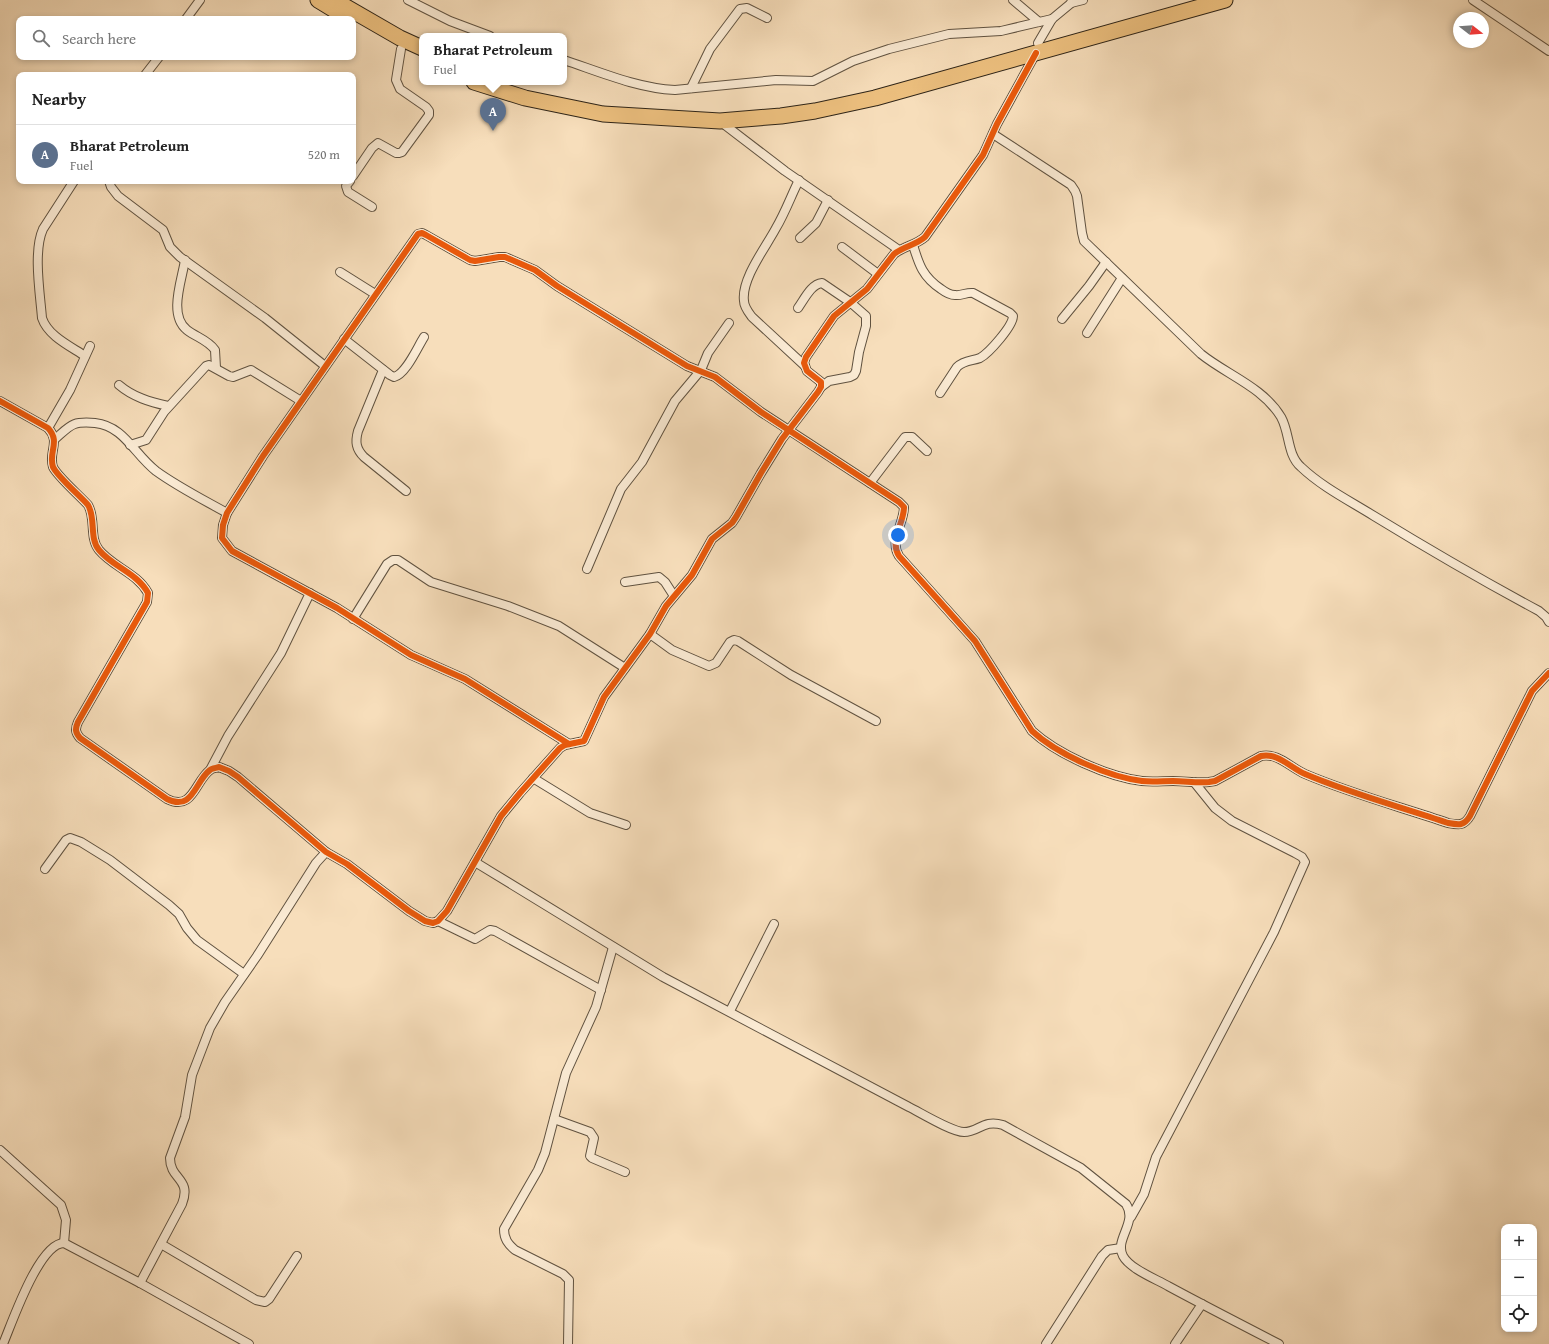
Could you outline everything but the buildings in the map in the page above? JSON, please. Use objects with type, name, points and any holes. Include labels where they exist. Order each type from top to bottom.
[{"type":"highway","points":[[318,0],[344,16]]},
{"type":"highway","points":[[334,0],[393,34],[419,47]]},
{"type":"highway","points":[[484,85],[525,98],[604,114],[720,121],[815,111],[875,98],[1188,0]]},
{"type":"highway","points":[[518,85],[565,97],[617,106],[653,109],[737,112],[785,107],[872,89],[1225,0]]},
{"type":"highway","points":[[356,23],[401,49],[419,58]]},
{"type":"street","points":[[188,16],[200,0]]},
{"type":"street","points":[[408,0],[450,21],[482,33]]},
{"type":"street","points":[[1013,0],[1039,22]]},
{"type":"street","points":[[805,366],[804,363],[806,357],[834,316],[867,290],[894,254],[899,250],[913,245],[925,238],[983,155],[1052,19],[1073,2],[1084,0]]},
{"type":"street","points":[[1473,0],[1549,51]]},
{"type":"street","points":[[691,88],[710,49],[740,8],[747,8],[767,18]]},
{"type":"street","points":[[567,61],[651,87],[674,90],[776,80],[813,81],[853,61],[897,47],[949,34],[1001,31],[1052,19]]},
{"type":"street","points":[[356,172],[372,148],[378,143],[399,154],[402,152],[429,115],[429,111],[426,107],[400,89],[398,85],[396,80],[401,49]]},
{"type":"street","points":[[147,72],[157,60]]},
{"type":"street","points":[[720,121],[799,180],[899,250]]},
{"type":"street","points":[[993,134],[1072,185],[1077,196],[1084,241],[1201,354],[1264,397],[1281,418],[1289,438],[1293,456],[1301,468],[1335,492],[1404,534],[1478,578],[1539,611],[1549,622]]},
{"type":"street","points":[[799,180],[777,227],[753,268],[744,291],[744,302],[752,317],[805,366],[808,371],[818,378],[821,382],[821,387]]},
{"type":"street","points":[[72,184],[42,229],[39,236],[38,253],[42,318],[52,334],[85,356]]},
{"type":"street","points":[[110,184],[118,196],[163,230],[170,246],[185,260],[265,318],[325,366]]},
{"type":"street","points":[[348,184],[346,186],[348,192],[372,207]]},
{"type":"street","points":[[800,238],[816,223],[828,200]]},
{"type":"street","points":[[570,744],[469,681],[411,655],[310,593],[232,551],[222,538],[223,525],[228,513],[263,456],[418,234],[422,233],[470,260],[475,261],[505,257],[535,270],[557,286],[687,366],[701,370],[715,377],[761,412],[893,497],[904,507],[904,513],[895,545],[896,552],[975,641],[1032,731],[1040,738],[1064,753],[1117,775],[1142,781],[1215,781],[1261,756],[1268,755],[1279,759],[1297,770],[1329,783],[1448,823],[1462,825],[1467,822],[1532,691],[1549,672]]},
{"type":"street","points":[[913,245],[923,272],[935,285],[951,295],[957,296],[967,292],[973,293],[1013,316],[1013,321],[1010,326],[986,353],[981,357],[960,364],[940,393]]},
{"type":"street","points":[[842,247],[878,274]]},
{"type":"street","points":[[185,260],[177,304],[177,313],[182,324],[187,329],[208,342],[215,350],[216,368]]},
{"type":"street","points":[[1062,319],[1096,278],[1106,262]]},
{"type":"street","points":[[340,272],[375,294]]},
{"type":"street","points":[[1087,333],[1122,278]]},
{"type":"street","points":[[210,770],[219,767],[229,770],[326,852],[352,867],[408,912],[425,921],[433,923],[438,921],[447,911],[501,816],[514,799],[560,748],[584,741],[600,704],[650,634],[666,606],[692,575],[712,539],[732,523],[789,429],[821,387],[834,380],[850,377],[856,371],[866,316],[850,302],[826,285],[817,284],[813,287],[798,308]]},
{"type":"street","points":[[587,569],[621,490],[642,462],[675,401],[701,370],[708,353],[729,323]]},
{"type":"street","points":[[344,339],[394,377],[401,373],[424,338]]},
{"type":"street","points":[[48,428],[70,390],[90,346]]},
{"type":"street","points":[[130,445],[146,440],[168,406],[202,368],[209,365],[233,377],[251,370],[300,401]]},
{"type":"street","points":[[383,370],[358,431],[356,442],[359,452],[364,457],[406,491]]},
{"type":"street","points":[[118,385],[127,392],[138,397],[153,403],[168,406]]},
{"type":"street","points":[[0,402],[48,428],[53,433],[55,440],[52,461],[54,468],[91,510],[94,537],[99,550],[139,581],[148,593],[147,602],[78,722],[76,733],[80,738],[168,800],[175,803],[183,802],[190,796],[210,770],[228,736],[281,653],[310,593]]},
{"type":"street","points":[[55,440],[75,422],[99,423],[114,428],[142,460],[156,471],[228,513]]},
{"type":"street","points":[[870,483],[905,437],[912,437],[927,451]]},
{"type":"street","points":[[353,619],[387,564],[393,560],[398,560],[431,582],[508,606],[560,626],[625,668]]},
{"type":"street","points":[[625,582],[659,577],[665,582],[674,596]]},
{"type":"street","points":[[650,634],[672,650],[709,666],[713,666],[716,663],[730,642],[734,640],[738,641],[791,675],[876,721]]},
{"type":"street","points":[[533,778],[590,813],[626,825]]},
{"type":"street","points":[[1194,782],[1215,808],[1232,821],[1296,853],[1302,857],[1304,862],[1303,868],[1268,944],[1156,1157],[1144,1194],[1130,1220],[1121,1248],[1123,1256],[1140,1271],[1279,1344]]},
{"type":"street","points":[[45,869],[66,840],[70,838],[81,842],[113,863],[175,910],[197,940],[244,974]]},
{"type":"street","points":[[140,1283],[185,1195],[185,1189],[170,1165],[170,1158],[185,1117],[192,1075],[210,1028],[316,863],[326,852]]},
{"type":"street","points":[[475,862],[663,977],[730,1011],[850,1078],[951,1128],[964,1132],[989,1123],[999,1124],[1074,1163],[1126,1204],[1130,1210],[1130,1220]]},
{"type":"street","points":[[438,921],[475,938],[490,930],[495,930],[601,990]]},
{"type":"street","points":[[730,1011],[774,924]]},
{"type":"street","points":[[568,1344],[568,1280],[563,1274],[515,1250],[509,1245],[504,1234],[506,1225],[538,1170],[548,1143],[566,1073],[591,1018],[601,990],[613,947]]},
{"type":"street","points":[[554,1119],[590,1132],[594,1138],[590,1156],[625,1172]]},
{"type":"street","points":[[0,1150],[61,1205],[66,1220],[64,1243]]},
{"type":"street","points":[[3,1344],[32,1276],[48,1251],[59,1243],[64,1243],[140,1283],[249,1344]]},
{"type":"street","points":[[161,1244],[256,1300],[265,1302],[297,1256]]},
{"type":"street","points":[[1046,1344],[1102,1256],[1108,1250],[1121,1248]]},
{"type":"street","points":[[1175,1344],[1202,1304]]},
{"type":"cycle path","points":[[0,401],[48,428],[52,433],[54,438],[52,457],[53,467],[64,481],[88,505],[92,516],[93,534],[96,545],[105,556],[138,580],[148,593],[147,602],[78,722],[76,730],[80,738],[167,799],[176,802],[183,802],[193,794],[205,775],[211,769],[219,767],[229,771],[326,852],[347,864],[409,911],[425,921],[433,923],[438,921],[447,911],[501,816],[520,793],[560,748],[565,745],[584,741],[604,697],[650,634],[666,606],[692,575],[712,539],[732,523],[782,439],[821,387],[821,382],[807,371],[804,363],[806,357],[834,316],[867,289],[894,254],[925,237],[983,155],[997,124],[1036,53]]},
{"type":"cycle path","points":[[569,744],[465,679],[411,655],[337,608],[232,551],[222,538],[223,525],[227,513],[263,456],[418,234],[422,233],[470,260],[475,261],[505,257],[535,270],[557,286],[687,366],[715,377],[761,412],[899,502],[904,507],[896,538],[896,550],[899,556],[975,641],[1032,731],[1043,740],[1069,756],[1114,775],[1142,781],[1209,782],[1215,781],[1261,756],[1267,755],[1278,758],[1305,774],[1341,788],[1448,823],[1461,824],[1466,822],[1470,816],[1532,691],[1549,673]]},
{"type":"place","name":"Bharat Petroleum","points":[[493,131]]}]
